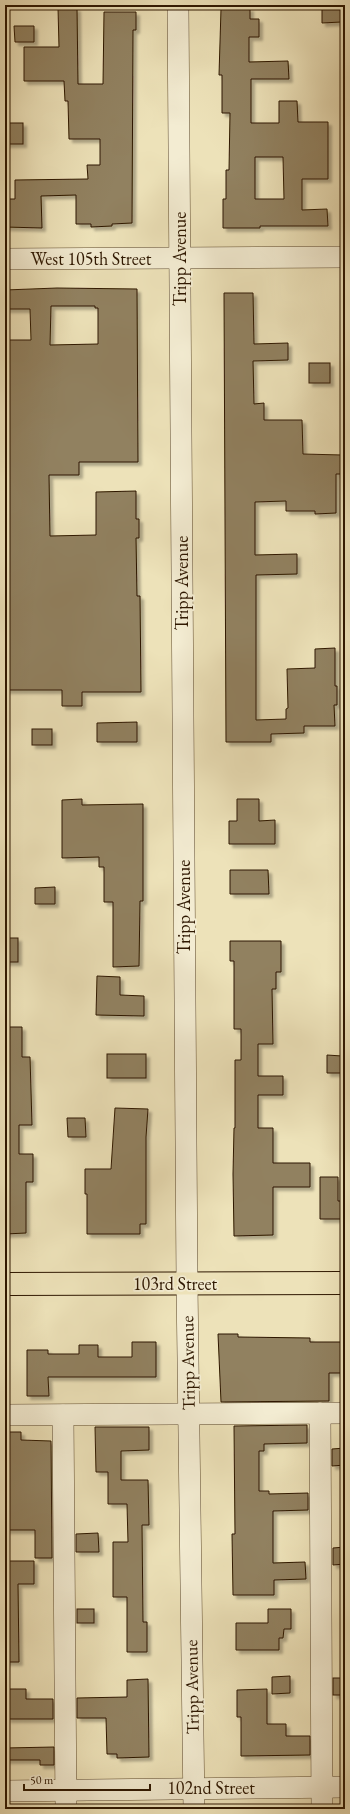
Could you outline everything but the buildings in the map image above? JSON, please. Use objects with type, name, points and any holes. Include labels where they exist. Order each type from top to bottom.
[{"type":"main road","name":"103rd Street","points":[[5,1284],[345,1283]]},
{"type":"street","name":"Tripp Avenue","points":[[178,5],[187,1284],[194,1809]]},
{"type":"street","name":"West 105th Street","points":[[5,259],[345,257]]},
{"type":"street","points":[[320,1413],[322,1809]]},
{"type":"street","points":[[5,1415],[345,1413]]},
{"type":"street","points":[[63,1415],[66,1799]]},
{"type":"street","name":"102nd Street","points":[[5,1791],[66,1799],[194,1788],[345,1787]]}]
